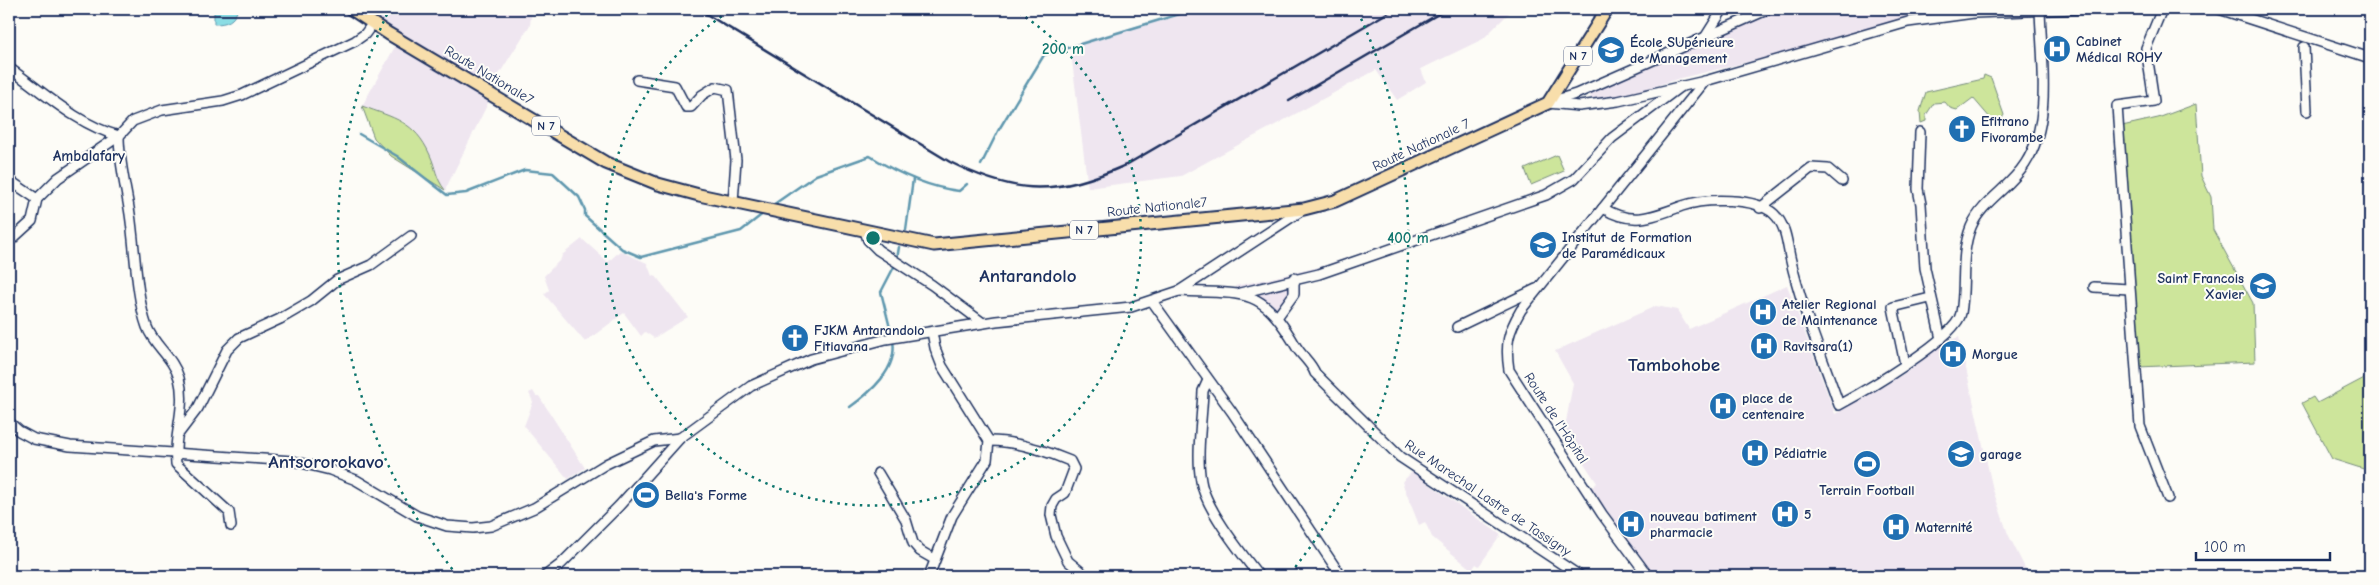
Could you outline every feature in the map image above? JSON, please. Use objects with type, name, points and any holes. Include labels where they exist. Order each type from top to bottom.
[{"type":"main road","name":"Route Nationale7","points":[[351,9],[606,163],[658,184],[864,231],[934,245],[1304,209]]},
{"type":"main road","name":"N 7","points":[[1548,103],[1607,9]]},
{"type":"main road","name":"Route Nationale 7","points":[[1304,209],[1335,201],[1548,103]]},
{"type":"street","points":[[1706,36],[1724,9]]},
{"type":"street","points":[[1548,103],[1576,94],[1768,9]]},
{"type":"street","points":[[1548,103],[1580,106],[1618,101],[1684,84],[1705,81],[1908,22],[1974,13],[2076,9]]},
{"type":"street","points":[[2162,9],[2146,48],[2154,101],[2117,106],[2140,426],[2168,498]]},
{"type":"street","points":[[2219,9],[2370,58]]},
{"type":"street","points":[[1603,208],[1625,220],[1660,214],[1686,205],[1722,200],[1748,203],[1774,214],[1785,233],[1797,286],[1839,405],[1894,374],[1954,328],[1961,316],[1965,250],[1971,228],[1979,213],[2025,166],[2041,132],[2043,76],[2040,10]]},
{"type":"street","points":[[9,242],[32,221],[37,199],[58,178],[119,136],[133,121],[148,113],[236,97],[355,41],[373,23]]},
{"type":"street","points":[[2304,47],[2307,111]]},
{"type":"street","points":[[9,68],[85,122],[102,132],[119,136]]},
{"type":"street","points":[[636,80],[675,86],[686,107],[691,107],[702,94],[715,87],[728,90],[736,160],[733,202]]},
{"type":"street","name":"Route de l'Hôpital","points":[[1648,576],[1602,514],[1509,370],[1506,349],[1511,327],[1537,288],[1705,81]]},
{"type":"street","points":[[1240,293],[1294,278],[1319,274],[1546,195],[1574,179],[1612,138],[1684,84]]},
{"type":"street","points":[[1920,132],[1918,189],[1930,298],[1941,339]]},
{"type":"street","points":[[119,136],[119,150],[130,214],[143,312],[147,328],[175,365],[182,396],[179,433],[175,452],[176,464],[229,512],[231,526]]},
{"type":"street","points":[[1760,208],[1811,168],[1828,169],[1842,181]]},
{"type":"street","points":[[9,180],[37,199]]},
{"type":"street","points":[[545,576],[561,564],[619,506],[680,438],[751,386],[811,359],[898,336],[983,323],[1131,307],[1152,301],[1179,291],[1304,209]]},
{"type":"street","points":[[864,231],[868,240],[878,250],[932,285],[983,323]]},
{"type":"street","points":[[179,433],[198,408],[226,350],[239,338],[280,319],[311,301],[338,280],[371,265],[411,236]]},
{"type":"street","points":[[1278,316],[1294,294],[1294,278]]},
{"type":"street","points":[[2094,287],[2130,289]]},
{"type":"street","points":[[1457,327],[1537,288]]},
{"type":"street","name":"Rue Marechal Lastre de Tassigny","points":[[1179,291],[1240,293],[1261,301],[1278,316],[1303,358],[1314,371],[1400,457],[1580,576]]},
{"type":"street","points":[[1905,364],[1893,307],[1930,298]]},
{"type":"street","points":[[1152,301],[1232,412],[1341,576]]},
{"type":"street","points":[[928,576],[952,516],[987,460],[989,440],[942,366],[935,348],[932,332]]},
{"type":"street","points":[[1208,380],[1203,392],[1201,481],[1207,498],[1235,545],[1259,576]]},
{"type":"street","points":[[9,422],[19,432],[34,439],[70,446],[293,461],[330,470],[356,480],[417,516],[447,526],[472,528],[491,526],[534,508],[606,464],[654,442],[680,438]]},
{"type":"street","points":[[989,440],[1008,441],[1038,449],[1070,462],[1074,469],[1065,493],[1056,499],[1052,506],[1051,515],[1056,536],[1068,561],[1086,576]]},
{"type":"street","points":[[878,472],[906,520],[913,543],[920,552],[935,556]]},
{"type":"shaded area","points":[[532,9],[530,25],[491,87],[382,25],[363,10]]},
{"type":"shaded area","points":[[1195,9],[1513,9],[1483,39],[1421,69],[1426,82],[1397,100],[1376,70],[1181,176],[1088,188],[1070,45]]},
{"type":"shaded area","points":[[1779,9],[1964,9],[1940,11],[1900,20],[1769,57],[1681,78],[1618,98],[1592,102],[1589,92]]},
{"type":"shaded area","points":[[397,43],[490,99],[445,190],[436,179],[430,156],[405,122],[362,106]]},
{"type":"shaded area","points":[[1669,92],[1673,98],[1615,139],[1580,181],[1550,200],[1325,277],[1294,284],[1281,311],[1257,295],[1236,290],[1235,286],[1320,267],[1546,191],[1573,176],[1608,135]]},
{"type":"shaded area","points":[[582,239],[608,262],[620,251],[647,263],[652,276],[655,275],[688,317],[654,338],[645,332],[641,336],[624,313],[585,342],[544,294],[549,290],[544,276],[561,259],[562,255]]},
{"type":"shaded area","points":[[1787,285],[1835,414],[1907,372],[1947,341],[1959,337],[1993,490],[2008,534],[2029,576],[1769,576],[1767,574],[1762,576],[1653,576],[1591,488],[1597,483],[1564,433],[1573,383],[1555,351],[1656,306],[1677,310],[1689,329]]},
{"type":"shaded area","points":[[533,391],[536,396],[539,396],[585,468],[568,479],[524,426],[533,402],[529,393]]},
{"type":"shaded area","points":[[1412,472],[1501,535],[1479,566],[1476,564],[1472,570],[1432,537],[1425,522],[1419,525],[1402,482]]},
{"type":"green space","points":[[1984,75],[1991,78],[2004,115],[1997,126],[1973,98],[1957,110],[1950,108],[1945,102],[1934,103],[1926,115],[1926,121],[1921,123],[1920,111],[1926,92],[1983,79]]},
{"type":"green space","points":[[2196,104],[2201,176],[2211,197],[2213,230],[2253,303],[2255,362],[2138,367],[2122,126],[2158,118]]},
{"type":"green space","points":[[362,106],[402,122],[418,135],[430,155],[437,177],[445,190],[391,156],[374,138]]},
{"type":"green space","points":[[1557,155],[1564,171],[1531,185],[1525,169]]},
{"type":"green space","points":[[2370,375],[2370,471],[2332,459],[2302,403],[2313,397],[2317,403]]},
{"type":"water","points":[[219,9],[238,9],[229,21],[214,24],[214,12]]},
{"type":"waterway","points":[[981,165],[998,131],[1044,55],[1196,9]]},
{"type":"waterway","points":[[359,134],[397,156],[447,195],[466,193],[525,170],[553,173],[579,197],[585,210],[585,216],[622,249],[641,257],[741,231],[764,213]]},
{"type":"waterway","points":[[770,207],[816,175],[870,156],[923,183],[959,191],[967,184]]},
{"type":"waterway","points":[[906,230],[913,179]]},
{"type":"waterway","points":[[897,259],[899,247]]},
{"type":"waterway","points":[[892,336],[881,292],[895,265]]},
{"type":"waterway","points":[[850,407],[874,387],[887,370],[891,361],[893,341]]},
{"type":"railway","points":[[698,9],[950,162],[996,181],[1038,188],[1079,182],[1126,165],[1394,9]]},
{"type":"railway","points":[[1289,101],[1447,9]]},
{"type":"place","name":"Cabinet Médical ROHY","points":[[2057,49]]},
{"type":"place","name":"École SUpérieure de Management","points":[[1611,50]]},
{"type":"place","name":"Efitrano Fivorambe","points":[[1962,129]]},
{"type":"place","name":"Institut de Formation de Paramédicaux","points":[[1543,245]]},
{"type":"place","name":"Saint Francois Xavier","points":[[2263,286]]},
{"type":"place","name":"Atelier Regional de Maintenance","points":[[1763,312]]},
{"type":"place","name":"FJKM Antarandolo Fitiavana","points":[[795,338]]},
{"type":"place","name":"Ravitsara(1)","points":[[1764,346]]},
{"type":"place","name":"Morgue","points":[[1953,354]]},
{"type":"place","name":"place de centenaire","points":[[1723,406]]},
{"type":"place","name":"Pédiatrie","points":[[1755,453]]},
{"type":"place","name":"garage","points":[[1961,454]]},
{"type":"place","name":"Terrain Football","points":[[1867,464]]},
{"type":"place","name":"Bella's Forme","points":[[646,495]]},
{"type":"place","name":"5","points":[[1785,514]]},
{"type":"place","name":"nouveau batiment pharmacie","points":[[1631,524]]},
{"type":"place","name":"Maternité","points":[[1896,527]]},
{"type":"district","name":"Ambalafary","points":[[89,156]]},
{"type":"district","name":"Antarandolo","points":[[1028,276]]},
{"type":"district","name":"Tambohobe","points":[[1674,365]]},
{"type":"district","name":"Antsororokavo","points":[[326,462]]}]
